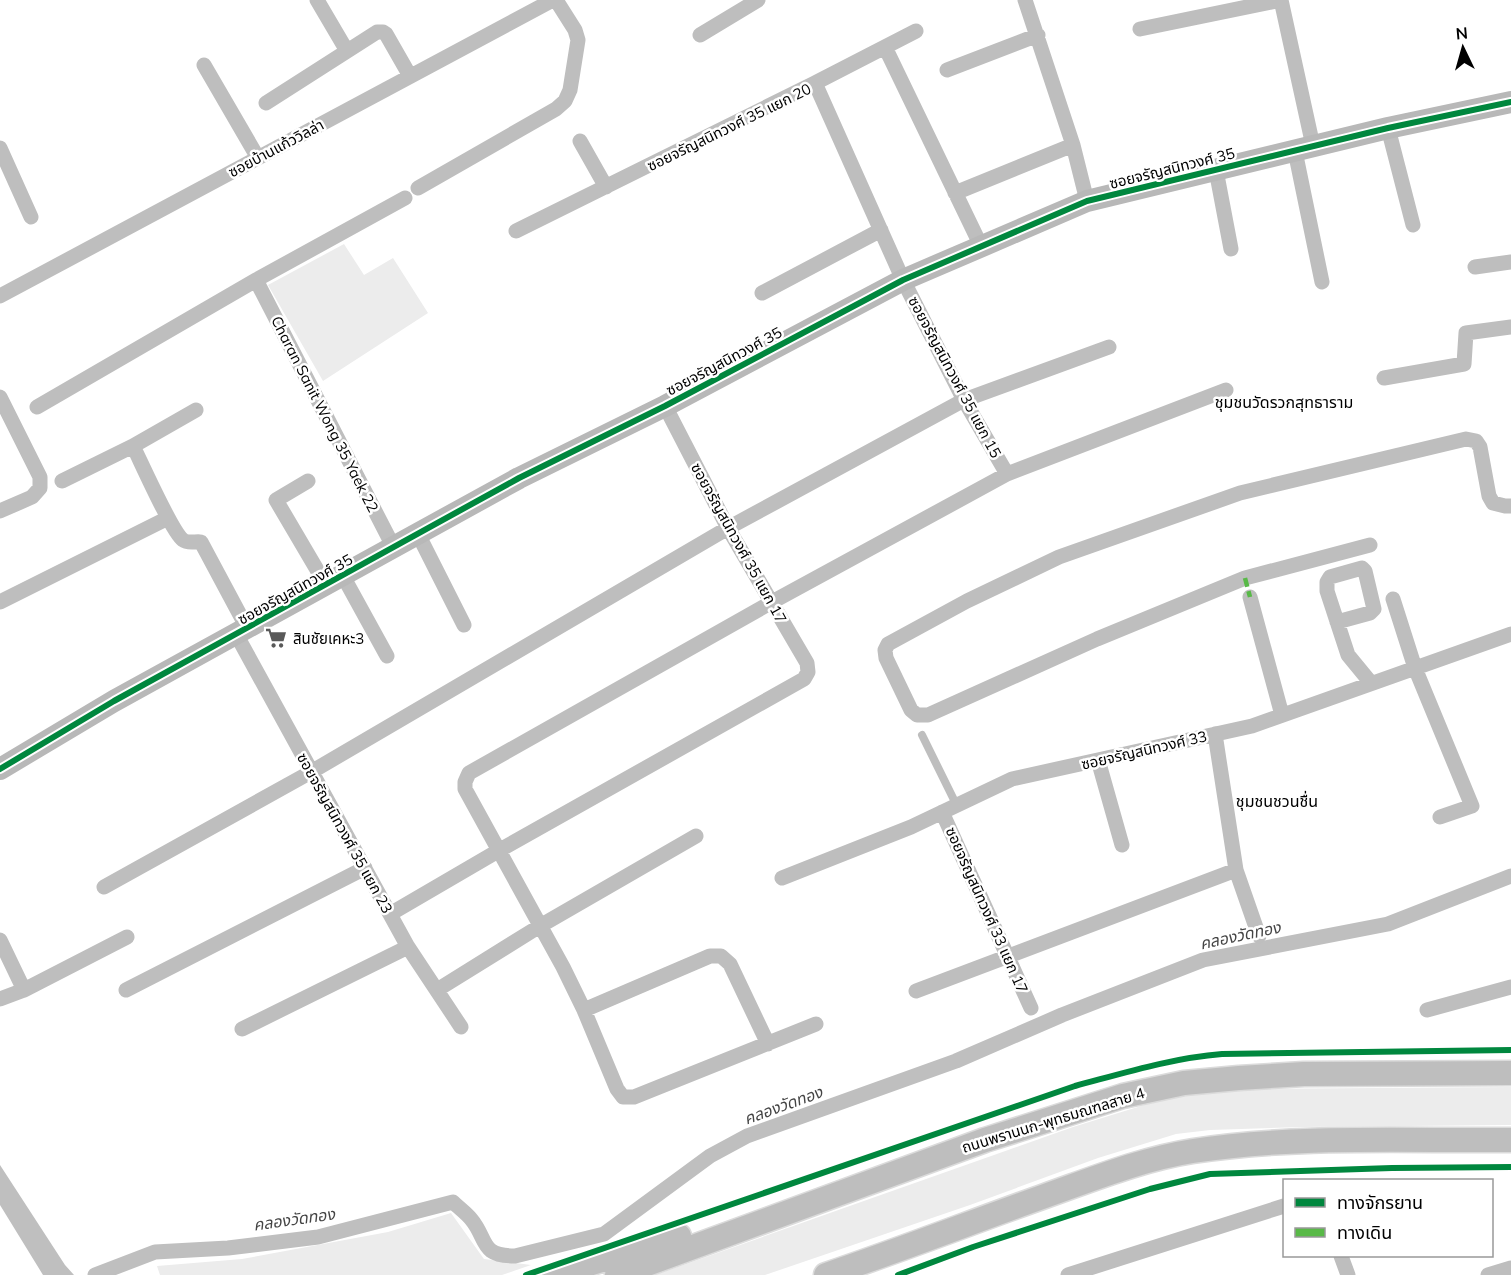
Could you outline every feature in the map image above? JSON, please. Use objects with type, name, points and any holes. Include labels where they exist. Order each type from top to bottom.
[{"type":"main road","name":"ถนนพรานนก-พุทธมณฑลสาย 4","points":[[616,1275],[835,1193],[1057,1116],[1123,1096],[1184,1083],[1304,1074],[1511,1073]]},
{"type":"main road","points":[[826,1275],[1091,1179],[1136,1164],[1191,1151],[1277,1143],[1511,1140]]},
{"type":"main road","points":[[553,1275],[631,1250],[835,1193]]},
{"type":"main road","points":[[834,1275],[858,1264]]},
{"type":"street","points":[[317,0],[347,51]]},
{"type":"street","points":[[418,188],[556,109],[565,101],[570,90],[578,40],[575,30],[554,0]]},
{"type":"street","name":"ซอยบ้านแก้ววิลล่า","points":[[0,296],[554,0]]},
{"type":"street","points":[[700,35],[758,0]]},
{"type":"street","points":[[1025,0],[1073,144],[1087,201]]},
{"type":"street","points":[[1140,29],[1281,0],[1322,282]]},
{"type":"street","points":[[815,83],[916,31]]},
{"type":"street","points":[[266,103],[377,32],[386,34],[410,76]]},
{"type":"street","points":[[947,70],[1038,34]]},
{"type":"street","points":[[885,47],[981,246]]},
{"type":"street","points":[[204,65],[258,158]]},
{"type":"street","name":"ซอยจรัญสนิทวงศ์ 35 แยก 20","points":[[516,231],[815,83],[903,280]]},
{"type":"street","name":"ซอยจรัญสนิทวงศ์ 35","points":[[0,769],[114,701],[519,478],[664,406],[903,280],[1087,201],[1388,128],[1511,102]]},
{"type":"street","points":[[1388,128],[1413,225]]},
{"type":"street","points":[[580,141],[606,187]]},
{"type":"street","points":[[955,194],[1073,144]]},
{"type":"street","points":[[0,148],[31,217]]},
{"type":"street","points":[[1216,170],[1231,249]]},
{"type":"street","points":[[37,407],[256,280],[405,198]]},
{"type":"street","points":[[762,293],[881,230]]},
{"type":"street","points":[[1475,267],[1511,262]]},
{"type":"street","name":"Charan Sanit Wong 35 Yaek 22","points":[[256,280],[394,548]]},
{"type":"street","name":"ซอยจรัญสนิทวงศ์ 35 แยก 15","points":[[903,280],[964,400],[1007,474]]},
{"type":"street","points":[[1384,378],[1464,364],[1466,333],[1511,327]]},
{"type":"street","points":[[104,886],[311,772],[728,528],[964,400],[1109,347]]},
{"type":"street","points":[[816,1024],[634,1097],[623,1097],[617,1089],[584,1010],[465,789],[469,773],[772,602],[1007,474],[1226,390]]},
{"type":"street","points":[[0,397],[6,423],[40,477],[40,488],[32,497],[0,512]]},
{"type":"street","name":"ซอยจรัญสนิทวงศ์ 35 แยก 17","points":[[498,851],[804,680],[808,672],[807,663],[728,528],[664,406]]},
{"type":"street","points":[[62,481],[133,446],[196,410]]},
{"type":"street","points":[[1370,544],[1245,579],[1097,639],[928,715],[917,715],[911,710],[886,658],[885,650],[888,644],[967,601],[1059,557],[1240,493],[1466,439],[1476,441],[1480,447],[1489,496],[1493,503],[1511,506]]},
{"type":"street","points":[[0,602],[168,518],[133,446]]},
{"type":"street","points":[[308,481],[276,500],[387,656]]},
{"type":"street","name":"ซอยจรัญสนิทวงศ์ 35 แยก 23","points":[[168,518],[183,541],[201,542],[311,772],[408,947],[461,1027]]},
{"type":"street","points":[[418,534],[464,625]]},
{"type":"street","points":[[1250,597],[1282,715]]},
{"type":"street","points":[[1393,598],[1415,668],[1472,806],[1440,817]]},
{"type":"street","points":[[1337,622],[1348,655],[1371,683]]},
{"type":"street","name":"ซอยจรัญสนิทวงศ์ 33","points":[[782,878],[911,827],[1012,779],[1252,726],[1511,634]]},
{"type":"street","points":[[1215,734],[1236,870],[1259,936]]},
{"type":"street","points":[[1098,760],[1122,845]]},
{"type":"street","name":"ซอยจรัญสนิทวงศ์ 33 แยก 17","points":[[942,812],[1031,1008]]},
{"type":"street","points":[[436,990],[540,926],[696,836]]},
{"type":"street","points":[[390,914],[498,851]]},
{"type":"street","points":[[126,990],[365,868]]},
{"type":"street","points":[[916,991],[1236,870]]},
{"type":"street","points":[[0,999],[24,990],[127,937]]},
{"type":"street","points":[[0,940],[24,990]]},
{"type":"street","points":[[242,1029],[408,947]]},
{"type":"street","points":[[584,1010],[710,956],[721,956],[730,964],[768,1044]]},
{"type":"street","points":[[1427,1010],[1511,987]]},
{"type":"street","points":[[1068,1275],[1283,1206]]},
{"type":"street","points":[[1341,1257],[1348,1275]]},
{"type":"street","points":[[1488,1275],[1511,1268]]},
{"type":"lane","points":[[922,735],[957,806]]},
{"type":"shaded area","points":[[344,244],[364,275],[393,258],[428,313],[323,381],[268,285]]},
{"type":"shaded area","points":[[1511,1087],[1511,1125],[1302,1127],[1210,1130],[1176,1134],[1098,1158],[970,1205],[765,1275],[655,1275],[1073,1127],[1170,1097],[1236,1089]]},
{"type":"shaded area","points":[[0,1165],[65,1265],[74,1275],[43,1275],[0,1205]]},
{"type":"shaded area","points":[[451,1213],[484,1259],[531,1265],[502,1275],[160,1275],[157,1266],[242,1259],[388,1232]]},
{"type":"waterway","name":"คลองวัดทอง","points":[[95,1275],[155,1252],[228,1248],[318,1237],[453,1202],[471,1219],[490,1250],[503,1255],[515,1256],[604,1234],[710,1156],[747,1136],[956,1061],[1062,1015],[1203,960],[1388,924],[1511,876]]},
{"type":"marked path","points":[[1245,578],[1250,597]]},
{"type":"cycle path","points":[[0,769],[114,701],[519,478],[665,406],[903,280],[1087,201],[1388,128],[1511,102]]},
{"type":"cycle path","points":[[526,1275],[1075,1086],[1148,1067],[1222,1054],[1511,1050]]},
{"type":"cycle path","points":[[898,1275],[973,1247],[1150,1189],[1210,1174],[1511,1167]]},
{"type":"place","name":"สินชัยเคหะ3","points":[[276,638]]},
{"type":"district","name":"ชุมชนวัดรวกสุทธาราม","points":[[1284,402]]},
{"type":"district","name":"ชุมชนชวนชื่น","points":[[1277,801]]}]
